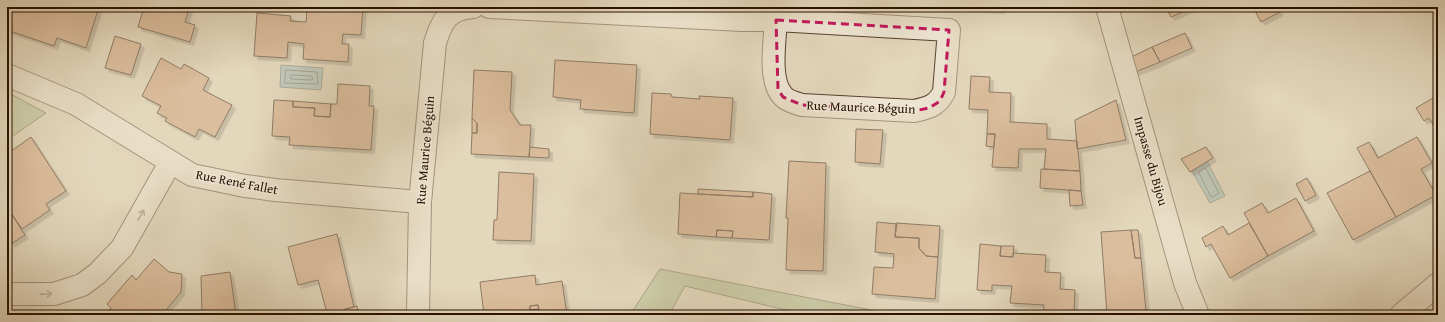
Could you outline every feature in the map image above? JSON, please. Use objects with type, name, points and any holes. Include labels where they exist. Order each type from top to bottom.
[{"type":"street","name":"Rue Maurice Béguin","points":[[418,315],[420,202],[435,43],[440,26],[448,15],[461,8],[473,7]]},
{"type":"street","name":"Rue Maurice Béguin","points":[[488,7],[742,20],[776,20],[949,30],[944,92],[940,101],[930,108],[914,111],[802,105],[793,102],[783,97],[774,79],[776,20]]},
{"type":"street","name":"Impasse du Bijou","points":[[1107,7],[1185,283],[1198,315]]},
{"type":"street","name":"Rue René Fallet","points":[[7,75],[76,104],[170,163],[192,175],[245,186],[275,190],[420,202]]},
{"type":"street","points":[[7,294],[54,294],[82,285],[97,274],[122,248],[170,163]]},
{"type":"street","points":[[1401,315],[1438,284]]},
{"type":"highlighted area","points":[[776,20],[949,30],[944,92],[940,101],[929,108],[914,111],[802,105],[783,97],[778,89]]},
{"type":"green space","points":[[7,92],[46,113],[7,140]]},
{"type":"green space","points":[[660,269],[897,315],[807,315],[685,286],[669,315],[630,315]]},
{"type":"water","points":[[281,65],[323,68],[321,90],[280,87]]},
{"type":"water","points":[[1207,161],[1225,196],[1210,203],[1192,171]]},
{"type":"building","points":[[7,7],[99,7],[86,48],[57,38],[54,46],[7,30]]},
{"type":"building","points":[[144,7],[185,7],[189,9],[185,22],[195,25],[190,42],[138,27]]},
{"type":"building","points":[[326,7],[363,8],[361,35],[343,34],[342,44],[349,44],[348,62],[303,59],[304,44],[288,42],[287,58],[254,56],[257,13],[291,16],[290,21],[306,22],[307,9],[326,11]]},
{"type":"building","points":[[954,7],[1002,7],[1001,10]]},
{"type":"building","points":[[1166,7],[1194,7],[1171,17]]},
{"type":"building","points":[[1253,7],[1277,7],[1280,12],[1261,22]]},
{"type":"building","points":[[1185,33],[1192,48],[1160,62],[1152,47]]},
{"type":"building","points":[[115,36],[141,44],[131,75],[105,68]]},
{"type":"building","points":[[1152,47],[1160,62],[1133,73],[1129,58]]},
{"type":"building","points":[[161,58],[181,69],[184,64],[209,78],[203,90],[232,105],[215,137],[199,129],[195,137],[165,121],[167,118],[157,113],[161,106],[142,96]]},
{"type":"building","points":[[555,60],[637,65],[634,113],[580,109],[581,100],[553,97]]},
{"type":"building","points":[[474,70],[512,72],[510,110],[520,125],[531,125],[529,157],[471,154],[472,133],[477,133],[477,123],[472,118]]},
{"type":"building","points":[[971,76],[990,77],[989,92],[1011,93],[1010,122],[1047,124],[1047,139],[1077,141],[1080,171],[1044,169],[1046,149],[1019,149],[1018,168],[992,167],[995,134],[987,134],[988,110],[969,109]]},
{"type":"building","points":[[338,84],[370,86],[369,106],[374,106],[371,150],[289,145],[290,137],[272,136],[274,100],[293,101],[293,107],[315,108],[314,116],[330,117],[331,104],[337,104]]},
{"type":"building","points":[[652,93],[671,94],[672,97],[700,99],[699,96],[733,98],[730,140],[650,134]]},
{"type":"building","points":[[1438,95],[1438,133],[1429,118],[1424,121],[1416,108]]},
{"type":"building","points":[[1116,100],[1126,140],[1077,149],[1075,120]]},
{"type":"building","points":[[293,101],[331,104],[330,117],[314,116],[315,108],[293,107]]},
{"type":"building","points":[[472,118],[477,123],[477,133],[472,133]]},
{"type":"building","points":[[856,129],[883,130],[880,164],[855,162]]},
{"type":"building","points":[[987,134],[995,134],[994,147],[986,146]]},
{"type":"building","points":[[31,137],[66,191],[46,204],[50,210],[22,229],[7,207],[7,154]]},
{"type":"building","points":[[1417,137],[1432,163],[1421,169],[1436,195],[1396,217],[1357,148],[1369,142],[1378,158]]},
{"type":"building","points":[[530,147],[549,149],[549,158],[529,157]]},
{"type":"building","points":[[1206,147],[1213,158],[1190,172],[1181,159]]},
{"type":"building","points":[[789,161],[826,163],[823,271],[786,270],[788,218],[786,218]]},
{"type":"building","points":[[1041,169],[1080,171],[1081,191],[1040,188]]},
{"type":"building","points":[[1370,171],[1396,217],[1353,240],[1327,193]]},
{"type":"building","points":[[499,172],[534,174],[531,241],[493,240],[494,220],[497,220]]},
{"type":"building","points":[[1307,178],[1316,195],[1305,201],[1296,184]]},
{"type":"building","points":[[698,189],[753,192],[753,197],[698,194]]},
{"type":"building","points":[[1069,190],[1081,191],[1083,205],[1070,206]]},
{"type":"building","points":[[753,192],[772,194],[769,240],[732,238],[733,231],[717,230],[716,237],[678,234],[680,193],[753,197]]},
{"type":"building","points":[[1296,198],[1314,231],[1268,256],[1244,213],[1262,203],[1268,213]]},
{"type":"building","points":[[7,207],[25,235],[11,244],[9,239],[7,241]]},
{"type":"building","points":[[877,222],[897,224],[895,237],[919,238],[919,248],[926,256],[938,257],[935,299],[872,294],[874,267],[893,268],[894,254],[875,252]]},
{"type":"building","points":[[896,223],[940,226],[938,257],[926,256],[919,248],[919,238],[895,237]]},
{"type":"building","points":[[1249,223],[1268,256],[1230,278],[1211,244],[1206,247],[1202,238],[1223,226],[1228,235]]},
{"type":"building","points":[[717,230],[733,231],[732,238],[716,237]]},
{"type":"building","points":[[1131,230],[1138,230],[1141,258],[1135,258]]},
{"type":"building","points":[[1131,230],[1135,258],[1141,258],[1146,311],[1107,315],[1101,232]]},
{"type":"building","points":[[337,234],[354,307],[345,309],[346,315],[320,315],[327,313],[318,280],[298,285],[288,247]]},
{"type":"building","points":[[980,244],[1001,246],[1000,256],[1013,257],[1013,253],[1046,255],[1045,272],[1061,273],[1060,289],[1075,290],[1074,315],[1043,315],[1044,305],[1010,303],[1012,286],[992,285],[992,291],[977,290]]},
{"type":"building","points":[[1001,246],[1014,246],[1013,257],[1000,256]]},
{"type":"building","points":[[154,259],[169,272],[182,274],[181,292],[162,315],[105,315],[111,308],[107,304],[132,275],[136,280]]},
{"type":"building","points":[[230,272],[236,315],[202,315],[201,276]]},
{"type":"building","points":[[535,275],[536,285],[562,281],[567,315],[540,315],[538,305],[530,306],[530,310],[499,315],[484,315],[480,282]]},
{"type":"building","points":[[538,305],[539,309],[530,310],[530,306]]},
{"type":"building","points":[[357,306],[359,315],[346,315],[345,309]]}]
